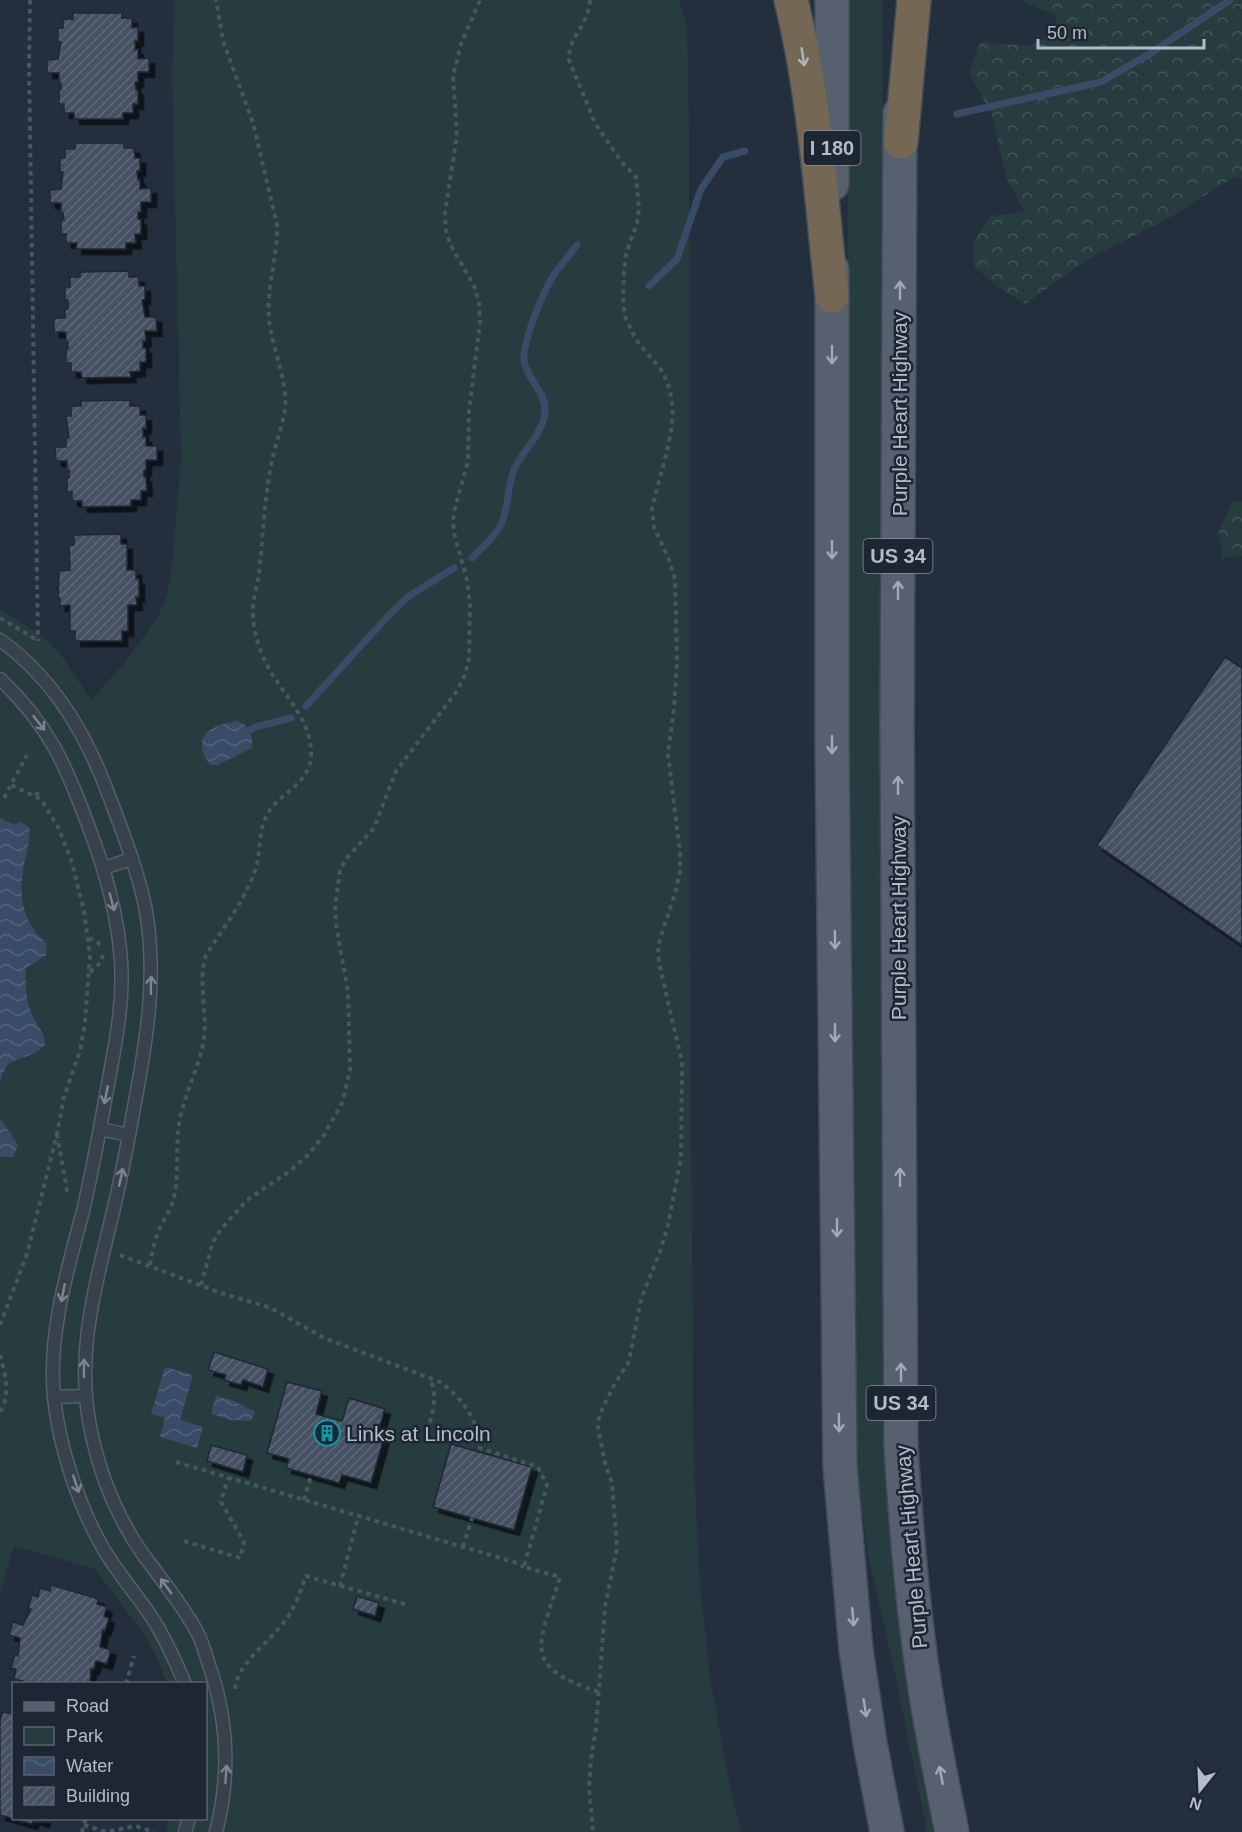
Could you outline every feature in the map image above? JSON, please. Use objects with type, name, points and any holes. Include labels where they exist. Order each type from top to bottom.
[{"type":"highway","points":[[791,0],[800,38],[810,101],[832,296]]},
{"type":"highway","points":[[901,142],[914,0]]},
{"type":"main road","name":"I 180","points":[[832,0],[832,296]]},
{"type":"main road","name":"Purple Heart Highway","points":[[900,0],[897,727],[901,1447],[907,1538],[918,1640],[952,1832]]},
{"type":"main road","name":"US 34","points":[[832,296],[832,743],[840,1467],[856,1650],[887,1832]]},
{"type":"lane","points":[[0,640],[38,674],[68,710],[94,758],[131,859],[145,909],[152,986],[144,1054],[121,1179],[93,1295],[84,1362],[84,1396],[92,1438],[120,1515],[141,1552],[179,1604],[198,1635],[216,1684],[224,1725],[226,1770],[216,1832]]},
{"type":"lane","points":[[0,679],[16,694],[43,727],[57,751],[78,798],[104,868],[116,914],[121,963],[114,1049],[100,1129],[90,1182],[63,1289],[57,1326],[54,1397],[63,1443],[91,1522],[104,1550],[152,1618],[170,1648],[185,1682]]},
{"type":"lane","points":[[104,868],[131,859]]},
{"type":"lane","points":[[100,1129],[129,1136]]},
{"type":"lane","points":[[54,1397],[84,1396]]},
{"type":"path","points":[[0,618],[38,641],[29,68],[30,0]]},
{"type":"path","points":[[150,1265],[158,1231],[170,1210],[177,1183],[179,1123],[205,1031],[201,977],[206,955],[249,885],[256,868],[262,826],[267,814],[302,779],[309,768],[311,754],[305,723],[271,673],[255,638],[252,612],[258,584],[270,467],[283,421],[286,393],[269,319],[277,225],[253,123],[223,41],[216,0]]},
{"type":"path","points":[[201,1285],[213,1242],[222,1228],[247,1200],[290,1171],[308,1155],[324,1135],[342,1103],[350,1071],[348,992],[335,907],[340,870],[346,859],[374,828],[396,771],[457,691],[470,658],[470,604],[453,521],[468,461],[469,411],[480,322],[479,303],[474,286],[450,244],[445,213],[457,135],[453,76],[461,44],[480,0]]},
{"type":"path","points":[[590,0],[586,21],[569,50],[569,60],[595,123],[620,160],[636,177],[639,208],[637,222],[626,254],[623,299],[625,317],[636,340],[663,372],[670,390],[672,408],[671,431],[652,508],[654,527],[675,579],[676,685],[668,754],[679,832],[680,871],[657,946],[682,1062],[681,1158],[674,1196],[660,1252],[641,1299],[628,1360],[599,1416],[598,1429],[612,1483],[617,1548],[605,1607],[589,1787],[593,1832]]},
{"type":"path","points":[[4,798],[27,755]]},
{"type":"path","points":[[0,1325],[27,1254],[64,1097],[81,1051],[89,973],[89,938],[84,911],[72,863],[59,829],[49,810],[36,796],[11,785]]},
{"type":"path","points":[[36,796],[39,789]]},
{"type":"path","points":[[89,938],[101,946],[103,954],[100,962],[89,973]]},
{"type":"path","points":[[120,1254],[201,1285],[271,1308],[324,1338],[440,1382],[453,1392],[473,1416],[479,1433],[480,1448],[538,1467],[547,1485],[524,1567]]},
{"type":"path","points":[[0,1355],[6,1375],[6,1394],[0,1412]]},
{"type":"path","points":[[427,1431],[435,1392],[430,1379]]},
{"type":"path","points":[[176,1462],[560,1577],[547,1613],[541,1644],[542,1657],[549,1668],[567,1680],[599,1692]]},
{"type":"path","points":[[304,1500],[311,1475]]},
{"type":"path","points":[[184,1541],[240,1558],[244,1542],[221,1502],[228,1478]]},
{"type":"path","points":[[340,1586],[358,1517]]},
{"type":"path","points":[[463,1547],[472,1518]]},
{"type":"path","points":[[236,1695],[234,1687],[237,1677],[244,1666],[289,1616],[306,1576],[408,1605]]},
{"type":"path","points":[[126,1682],[134,1656]]},
{"type":"path","points":[[82,1832],[85,1820]]},
{"type":"path","points":[[84,1825],[106,1832],[136,1826],[154,1832]]},
{"type":"green space","name":"Links at Lincoln","points":[[175,0],[679,0],[687,24],[694,1464],[700,1588],[711,1683],[741,1832],[166,1832],[169,1820],[207,1820],[207,1682],[167,1682],[143,1633],[95,1569],[14,1546],[0,1593],[0,609],[45,638],[61,655],[91,700],[126,661],[158,617],[167,595],[172,567],[181,458],[172,72]]},
{"type":"green space","points":[[847,0],[882,0],[885,1446],[893,1560],[916,1733],[938,1832],[927,1832],[869,1559],[855,1463],[851,1408]]},
{"type":"green space","points":[[1020,0],[1242,0],[1242,179],[1234,177],[1169,218],[1085,261],[1025,304],[998,287],[974,266],[973,242],[991,216],[1025,212],[1006,177],[992,116],[969,72],[981,42],[1027,46],[1060,32],[1054,15]]},
{"type":"green space","points":[[1232,502],[1242,502],[1242,556],[1222,558],[1219,531]]},
{"type":"water","points":[[237,721],[250,731],[252,748],[217,765],[211,765],[202,750],[204,736],[213,728]]},
{"type":"water","points":[[0,818],[13,824],[21,822],[29,827],[29,841],[22,876],[22,898],[27,917],[47,944],[46,955],[26,968],[28,1004],[42,1032],[45,1045],[34,1053],[8,1065],[0,1082]]},
{"type":"water","points":[[0,1118],[18,1145],[13,1157],[0,1157]]},
{"type":"water","points":[[165,1367],[193,1375],[180,1420],[203,1427],[197,1448],[160,1437],[165,1418],[151,1414]]},
{"type":"water","points":[[216,1396],[232,1400],[255,1412],[251,1421],[231,1420],[211,1414]]},
{"type":"building","points":[[73,13],[122,13],[122,18],[132,18],[132,28],[138,27],[138,41],[135,41],[135,50],[138,49],[138,59],[149,58],[149,72],[138,72],[138,82],[135,82],[136,90],[138,90],[138,104],[133,104],[133,113],[123,113],[123,119],[74,119],[74,113],[64,113],[64,104],[59,104],[61,83],[59,83],[59,73],[47,73],[47,60],[58,59],[61,42],[58,42],[58,28],[63,28],[63,19],[73,19]]},
{"type":"building","points":[[75,143],[124,143],[124,148],[134,148],[135,158],[140,158],[140,171],[137,171],[140,189],[151,188],[151,202],[141,202],[138,219],[141,220],[141,234],[135,234],[136,243],[126,243],[126,249],[76,249],[77,243],[66,243],[66,234],[61,234],[61,220],[64,220],[61,203],[50,203],[50,190],[61,189],[63,172],[60,172],[60,158],[65,158],[65,149],[75,149]]},
{"type":"building","points":[[129,271],[129,277],[139,277],[139,286],[145,286],[145,299],[142,300],[145,317],[156,317],[157,331],[145,331],[146,341],[143,341],[143,348],[146,348],[146,362],[140,362],[140,371],[130,372],[131,377],[82,378],[81,372],[71,372],[71,363],[66,363],[68,342],[66,342],[66,332],[54,332],[54,318],[65,318],[65,309],[68,309],[65,287],[70,287],[70,277],[80,277],[80,272]]},
{"type":"building","points":[[130,400],[130,406],[140,406],[140,415],[146,415],[146,429],[143,428],[143,437],[146,437],[146,446],[157,446],[157,460],[146,460],[144,477],[146,477],[147,491],[141,491],[141,500],[131,500],[131,506],[82,507],[82,501],[72,501],[72,492],[67,492],[69,470],[67,471],[67,461],[56,461],[55,447],[66,447],[66,438],[69,438],[66,416],[71,416],[71,406],[81,406],[81,401]]},
{"type":"building","points":[[121,534],[121,544],[127,544],[127,570],[136,570],[136,579],[139,579],[137,605],[128,605],[128,631],[122,631],[122,641],[75,641],[75,631],[70,631],[70,605],[60,606],[60,598],[58,598],[59,571],[70,570],[69,545],[74,545],[74,535]]},
{"type":"building","points":[[1225,657],[1242,668],[1242,945],[1097,845]]},
{"type":"building","points":[[214,1352],[268,1369],[263,1387],[243,1380],[241,1385],[224,1380],[226,1375],[208,1370]]},
{"type":"building","name":"Links at Lincoln","points":[[287,1382],[322,1391],[316,1414],[342,1421],[349,1398],[385,1409],[378,1432],[385,1434],[371,1483],[342,1475],[339,1483],[286,1468],[289,1459],[267,1453]]},
{"type":"building","name":"Links at Lincoln","points":[[451,1444],[532,1467],[514,1530],[433,1507]]},
{"type":"building","points":[[211,1445],[247,1455],[243,1472],[207,1461]]},
{"type":"building","points":[[51,1585],[99,1599],[97,1604],[107,1607],[104,1616],[109,1618],[105,1631],[103,1630],[100,1647],[111,1650],[107,1664],[96,1661],[94,1669],[91,1669],[90,1682],[23,1682],[14,1679],[16,1669],[11,1668],[15,1655],[18,1656],[20,1638],[9,1635],[13,1622],[23,1625],[31,1609],[28,1609],[32,1595],[38,1597],[40,1588],[50,1591]]},
{"type":"building","points":[[357,1596],[379,1603],[375,1616],[353,1609]]},
{"type":"building","points":[[3,1712],[12,1714],[12,1818],[0,1815],[0,1720]]},
{"type":"building","points":[[18,1820],[34,1820],[32,1824]]},
{"type":"waterway","points":[[957,114],[1101,82],[1151,53],[1230,0]]},
{"type":"waterway","points":[[649,286],[677,259],[701,189],[723,157],[745,151]]},
{"type":"waterway","points":[[472,558],[501,525],[514,470],[537,434],[544,418],[544,403],[528,373],[524,360],[525,351],[534,318],[548,286],[577,245]]},
{"type":"waterway","points":[[306,706],[409,596],[454,568]]},
{"type":"waterway","points":[[243,734],[255,727],[291,718]]},
{"type":"place","name":"Links at Lincoln","points":[[327,1433]]}]
